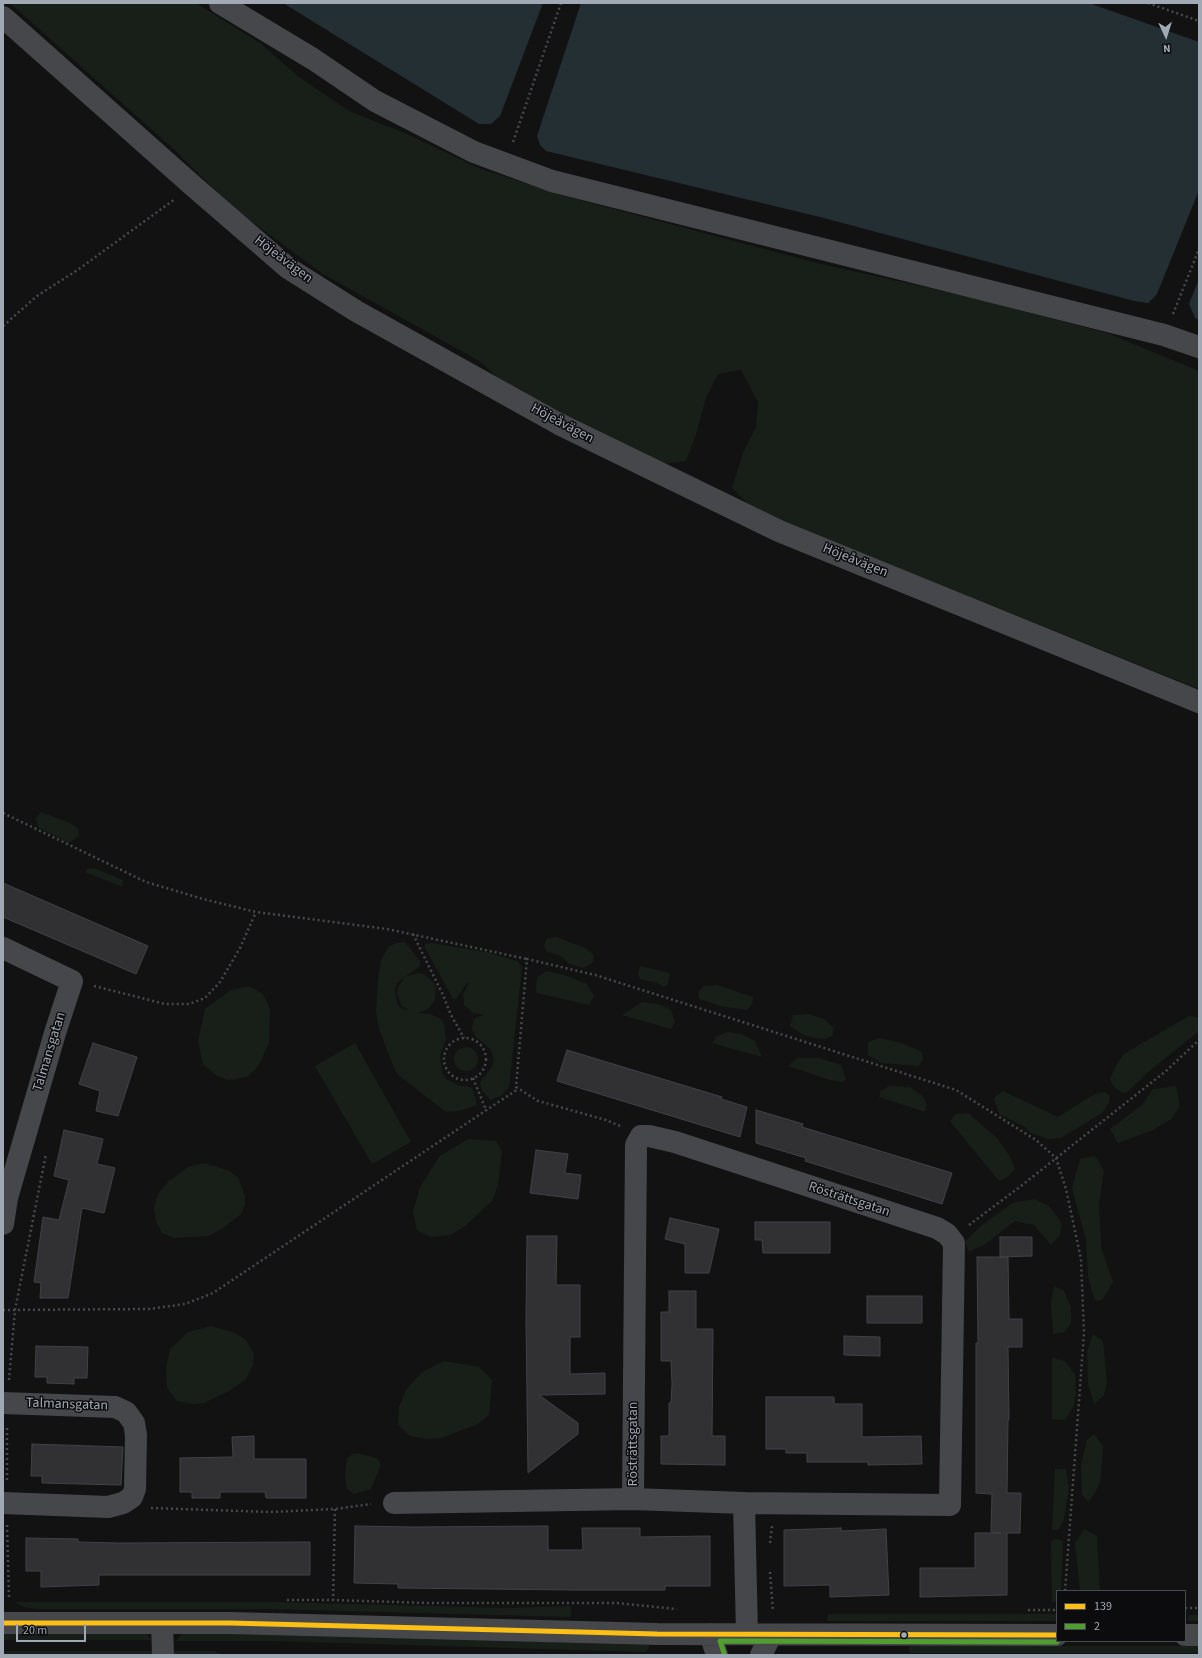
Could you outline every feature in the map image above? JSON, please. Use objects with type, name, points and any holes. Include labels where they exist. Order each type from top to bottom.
[{"type":"street","points":[[220,3],[313,59],[375,100],[474,152],[552,181],[603,195],[765,233],[1164,335],[1199,347]]},
{"type":"street","name":"Höjeåvägen","points":[[3,17],[288,268],[356,311],[559,424],[779,531],[1199,702]]},
{"type":"street","points":[[3,948],[72,981]]},
{"type":"street","name":"Talmansgatan","points":[[3,1224],[5,1198],[72,981]]},
{"type":"street","name":"Rösträttsgatan","points":[[394,1503],[633,1499],[795,1504],[950,1505],[954,1243],[947,1234],[937,1228],[675,1142],[649,1136],[641,1136],[636,1145],[633,1499]]},
{"type":"street","name":"Talmansgatan","points":[[5,1403],[115,1406],[126,1412],[134,1423],[136,1435],[135,1490],[132,1497],[123,1503],[108,1506],[5,1503]]},
{"type":"street","points":[[744,1503],[747,1610],[746,1634]]},
{"type":"street","points":[[3,1623],[162,1623],[771,1635],[1056,1635]]},
{"type":"street","points":[[162,1623],[163,1655]]},
{"type":"street","points":[[710,1634],[717,1655]]},
{"type":"street","points":[[761,1655],[771,1635]]},
{"type":"street","points":[[1186,1635],[1199,1635]]},
{"type":"path","points":[[506,163],[561,3]]},
{"type":"path","points":[[1148,3],[1199,21]]},
{"type":"path","points":[[3,326],[37,296],[135,230],[192,185]]},
{"type":"path","points":[[1164,335],[1199,249]]},
{"type":"path","points":[[3,813],[146,882],[203,899],[256,912],[388,929],[603,977],[956,1090],[1036,1140],[1056,1158],[1066,1189],[1080,1259],[1084,1332],[1065,1590]]},
{"type":"path","points":[[72,981],[165,1004],[189,1004],[205,998],[220,982],[240,948],[256,912]]},
{"type":"path","points":[[413,934],[443,994],[451,1015],[464,1038]]},
{"type":"path","points":[[527,959],[516,1087],[538,1101],[606,1120],[641,1136]]},
{"type":"path","points":[[93,991],[94,987]]},
{"type":"path","points":[[464,1038],[478,1042],[485,1054],[484,1068],[473,1078],[467,1080],[454,1076],[449,1072],[444,1060],[444,1053],[452,1042],[464,1038]]},
{"type":"path","points":[[954,1243],[967,1226],[1166,1071],[1199,1040]]},
{"type":"path","points":[[473,1078],[486,1110]]},
{"type":"path","points":[[3,1310],[149,1308],[184,1304],[213,1293],[518,1089]]},
{"type":"path","points":[[9,1598],[5,1503],[5,1403],[15,1310],[46,1150]]},
{"type":"path","points":[[147,1508],[270,1512],[335,1509],[371,1504],[394,1503]]},
{"type":"path","points":[[770,1544],[772,1524],[778,1516],[795,1504]]},
{"type":"path","points":[[335,1509],[333,1600],[428,1603],[610,1602],[680,1609]]},
{"type":"path","points":[[770,1568],[773,1611]]},
{"type":"path","points":[[1186,1608],[1199,1608]]},
{"type":"path","points":[[747,1610],[780,1611]]},
{"type":"path","points":[[1024,1610],[1056,1610]]},
{"type":"shaded area","points":[[10,3],[196,3],[260,43],[299,77],[349,111],[407,134],[481,169],[572,198],[817,263],[978,299],[1107,333],[1199,371],[1199,689],[782,521],[747,503],[732,488],[743,453],[756,427],[758,402],[741,370],[718,374],[706,398],[695,437],[686,461],[664,464],[630,452],[499,379],[481,362],[323,274],[232,207],[177,152]]},
{"type":"shaded area","points":[[283,3],[543,3],[500,116],[491,124],[479,124]]},
{"type":"shaded area","points":[[581,3],[1089,3],[1199,42],[1199,190],[1157,294],[1148,303],[1134,301],[824,218],[546,151],[540,145],[537,136]]},
{"type":"shaded area","points":[[1199,279],[1199,320],[1195,318],[1189,304]]},
{"type":"shaded area","points":[[41,812],[70,823],[78,828],[79,835],[68,843],[38,827],[36,818]]},
{"type":"shaded area","points":[[94,868],[123,880],[122,887],[85,872],[87,869]]},
{"type":"shaded area","points":[[556,937],[585,948],[593,954],[594,959],[591,964],[583,968],[568,963],[561,956],[547,952],[544,947],[546,939]]},
{"type":"shaded area","points":[[405,942],[420,961],[420,966],[405,977],[418,973],[424,974],[433,982],[436,988],[435,1000],[428,1009],[418,1013],[430,1014],[441,1019],[444,1024],[446,1039],[440,1056],[442,1072],[446,1079],[460,1086],[467,1086],[473,1089],[477,1105],[459,1111],[446,1112],[397,1074],[379,1029],[376,1012],[381,960],[389,946]],"holes":[[[405,977],[398,987],[397,994],[402,1006],[410,1011],[401,1008],[397,1004],[395,989],[397,983]]]},
{"type":"shaded area","points":[[431,943],[486,952],[517,961],[522,967],[509,1087],[502,1095],[491,1100],[482,1091],[480,1082],[492,1067],[494,1059],[490,1049],[476,1037],[472,1029],[475,1018],[484,1015],[473,1013],[464,1005],[463,993],[470,982],[466,984],[456,999],[453,999],[425,948],[425,944]]},
{"type":"shaded area","points":[[640,966],[670,973],[668,984],[664,987],[658,983],[640,979],[638,974]]},
{"type":"shaded area","points":[[547,971],[567,976],[587,984],[594,996],[589,1005],[537,993],[537,977]]},
{"type":"shaded area","points":[[717,985],[753,997],[752,1004],[747,1010],[721,1006],[699,999],[698,992],[704,986]]},
{"type":"shaded area","points":[[249,986],[263,994],[270,1009],[269,1043],[258,1067],[247,1077],[229,1080],[217,1076],[203,1064],[198,1041],[205,1009],[231,990]]},
{"type":"shaded area","points":[[642,1002],[661,1005],[671,1010],[675,1022],[671,1029],[622,1015]]},
{"type":"shaded area","points":[[808,1014],[824,1019],[834,1028],[832,1036],[825,1039],[814,1038],[803,1035],[790,1026],[793,1015]]},
{"type":"shaded area","points":[[1189,1016],[1197,1017],[1199,1019],[1198,1032],[1153,1068],[1126,1093],[1121,1092],[1114,1087],[1110,1079],[1117,1064],[1124,1054]]},
{"type":"shaded area","points":[[728,1032],[741,1034],[755,1041],[762,1057],[712,1043],[717,1036]]},
{"type":"shaded area","points":[[880,1038],[902,1043],[922,1052],[923,1059],[919,1066],[881,1063],[868,1055],[868,1042]]},
{"type":"shaded area","points":[[355,1043],[411,1142],[372,1164],[315,1066]]},
{"type":"shaded area","points":[[466,1047],[475,1050],[478,1059],[475,1068],[466,1071],[457,1068],[454,1059],[457,1050]]},
{"type":"shaded area","points":[[797,1058],[819,1058],[841,1065],[846,1079],[842,1082],[830,1080],[788,1066]]},
{"type":"shaded area","points":[[889,1086],[909,1087],[922,1095],[927,1104],[925,1112],[879,1097],[881,1091]]},
{"type":"shaded area","points":[[1176,1086],[1180,1106],[1171,1119],[1153,1130],[1118,1143],[1110,1129],[1142,1105],[1153,1089]]},
{"type":"shaded area","points":[[1003,1091],[1058,1117],[1098,1093],[1105,1092],[1110,1096],[1109,1103],[1102,1113],[1061,1138],[1048,1139],[1031,1133],[1025,1127],[999,1114],[994,1098]]},
{"type":"shaded area","points":[[968,1113],[997,1138],[1011,1158],[1015,1169],[1006,1178],[999,1181],[950,1121],[956,1114]]},
{"type":"shaded area","points":[[468,1139],[496,1141],[502,1151],[498,1185],[492,1201],[465,1226],[450,1235],[431,1237],[417,1230],[413,1212],[420,1187],[440,1156]]},
{"type":"shaded area","points":[[1095,1156],[1104,1171],[1099,1204],[1101,1247],[1113,1282],[1102,1300],[1095,1301],[1088,1276],[1086,1240],[1072,1188],[1080,1159]]},
{"type":"shaded area","points":[[204,1163],[230,1171],[238,1178],[245,1196],[245,1205],[241,1214],[223,1228],[209,1236],[174,1238],[162,1233],[156,1221],[154,1207],[158,1194],[168,1182],[188,1167]]},
{"type":"shaded area","points":[[1034,1199],[1049,1206],[1062,1223],[1060,1235],[1051,1245],[1034,1225],[1015,1221],[984,1245],[969,1252],[965,1242],[981,1226],[1012,1203]]},
{"type":"shaded area","points":[[1054,1286],[1064,1291],[1071,1308],[1071,1323],[1065,1332],[1053,1334],[1051,1303]]},
{"type":"shaded area","points":[[211,1326],[233,1332],[246,1340],[254,1354],[253,1365],[246,1379],[229,1391],[204,1403],[193,1404],[177,1401],[167,1388],[166,1368],[170,1349],[188,1332]]},
{"type":"shaded area","points":[[1093,1334],[1103,1341],[1107,1383],[1104,1395],[1094,1404],[1088,1384],[1087,1352]]},
{"type":"shaded area","points":[[1052,1358],[1065,1361],[1075,1374],[1076,1393],[1074,1406],[1066,1419],[1061,1420],[1052,1419]]},
{"type":"shaded area","points":[[444,1361],[479,1367],[492,1380],[489,1415],[478,1424],[441,1438],[427,1439],[410,1436],[398,1424],[399,1407],[406,1390],[422,1372]]},
{"type":"shaded area","points":[[1094,1434],[1103,1446],[1102,1461],[1100,1482],[1095,1493],[1088,1502],[1082,1494],[1081,1465],[1087,1440]]},
{"type":"shaded area","points":[[358,1453],[376,1458],[380,1462],[380,1467],[371,1489],[354,1494],[347,1489],[345,1477],[347,1458]]},
{"type":"shaded area","points":[[1055,1469],[1066,1469],[1069,1487],[1064,1519],[1059,1529],[1052,1530]]},
{"type":"shaded area","points":[[1084,1529],[1097,1536],[1100,1590],[1080,1590],[1075,1543]]},
{"type":"shaded area","points":[[1056,1539],[1063,1541],[1061,1590],[1056,1590],[1056,1601],[1052,1603],[1051,1541]]},
{"type":"shaded area","points":[[14,1602],[270,1602],[507,1608],[571,1606],[571,1617],[270,1609],[37,1609],[24,1607]]},
{"type":"shaded area","points":[[828,1614],[1056,1614],[1056,1621],[827,1621]]},
{"type":"shaded area","points":[[1188,1615],[1199,1615],[1199,1621],[1188,1621]]},
{"type":"shaded area","points":[[3,1634],[146,1634],[152,1640],[3,1640]]},
{"type":"shaded area","points":[[182,1634],[275,1634],[649,1645],[649,1648],[646,1652],[274,1641],[176,1641]]},
{"type":"shaded area","points":[[909,1646],[1199,1646],[1199,1653],[909,1653]]},
{"type":"shaded area","points":[[3,1651],[215,1651],[222,1655],[3,1655]]},
{"type":"building","points":[[3,883],[148,946],[136,974],[3,917]]},
{"type":"building","points":[[93,1043],[137,1057],[118,1116],[96,1111],[100,1091],[79,1084]]},
{"type":"building","points":[[567,1050],[722,1097],[721,1099],[747,1107],[740,1137],[557,1081]]},
{"type":"building","points":[[756,1110],[803,1124],[802,1127],[952,1173],[942,1204],[805,1161],[806,1158],[756,1143]]},
{"type":"building","points":[[64,1130],[103,1139],[97,1164],[115,1168],[104,1213],[82,1208],[68,1298],[40,1298],[41,1283],[34,1282],[43,1217],[59,1220],[69,1180],[54,1176]]},
{"type":"building","points":[[536,1150],[568,1154],[565,1173],[581,1175],[578,1199],[530,1193]]},
{"type":"building","points":[[670,1218],[719,1229],[709,1273],[685,1273],[685,1244],[665,1239]]},
{"type":"building","points":[[755,1222],[830,1222],[830,1253],[763,1253],[762,1240],[755,1240]]},
{"type":"building","points":[[527,1236],[557,1236],[556,1285],[580,1285],[580,1337],[570,1337],[570,1374],[605,1373],[605,1394],[539,1395],[578,1423],[578,1434],[528,1473],[526,1318]]},
{"type":"building","points":[[1000,1237],[1032,1237],[1032,1256],[1000,1257]]},
{"type":"building","points":[[977,1257],[1008,1257],[1009,1319],[1022,1319],[1022,1347],[1008,1347],[1009,1420],[1007,1493],[1021,1493],[1020,1533],[1007,1533],[1007,1595],[920,1597],[920,1568],[975,1568],[975,1533],[1001,1533],[991,1532],[992,1494],[976,1493],[976,1343],[978,1343]]},
{"type":"building","points":[[669,1291],[696,1291],[696,1329],[713,1329],[712,1436],[725,1436],[725,1465],[661,1464],[661,1436],[669,1436],[669,1403],[671,1403],[672,1384],[671,1361],[661,1361],[661,1312],[669,1312]]},
{"type":"building","points":[[867,1296],[922,1296],[922,1323],[867,1323]]},
{"type":"building","points":[[844,1336],[880,1337],[880,1356],[844,1355]]},
{"type":"building","points":[[36,1346],[88,1347],[87,1378],[74,1378],[74,1384],[47,1383],[47,1377],[35,1377]]},
{"type":"building","points":[[766,1397],[834,1397],[834,1404],[862,1404],[862,1437],[921,1436],[922,1464],[868,1465],[868,1462],[807,1462],[807,1453],[786,1453],[786,1449],[766,1449]]},
{"type":"building","points":[[254,1436],[254,1459],[306,1459],[306,1498],[266,1498],[265,1492],[220,1492],[220,1498],[192,1498],[192,1492],[180,1492],[180,1458],[233,1457],[232,1437]]},
{"type":"building","points":[[32,1444],[123,1447],[121,1485],[42,1483],[42,1476],[31,1476]]},
{"type":"building","points":[[355,1526],[548,1526],[548,1550],[583,1550],[582,1528],[640,1528],[640,1537],[710,1536],[710,1586],[665,1586],[665,1590],[574,1590],[398,1588],[398,1584],[354,1583]]},
{"type":"building","points":[[841,1528],[841,1531],[886,1529],[889,1595],[830,1597],[830,1585],[784,1586],[784,1530]]},
{"type":"building","points":[[26,1538],[78,1539],[78,1542],[119,1543],[310,1542],[310,1575],[99,1575],[99,1585],[41,1587],[41,1571],[26,1571]]},
{"type":"transit line","name":"139","points":[[3,1623],[230,1623],[657,1634],[1056,1635]]},
{"type":"transit line","name":"2","points":[[724,1653],[720,1641],[1056,1642]]}]
